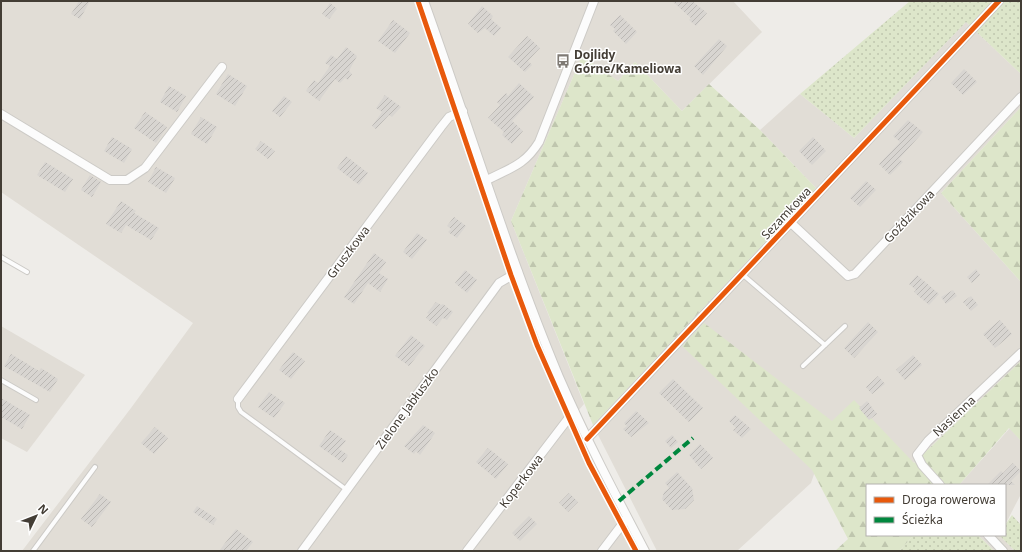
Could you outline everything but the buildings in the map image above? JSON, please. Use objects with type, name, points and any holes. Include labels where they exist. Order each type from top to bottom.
[{"type":"street","points":[[424,1],[518,272],[574,411],[645,551]]},
{"type":"street","points":[[487,180],[521,163],[530,156],[538,142],[594,1]]},
{"type":"street","name":"Sezamkowa","points":[[587,439],[999,1]]},
{"type":"street","points":[[1,114],[110,180],[128,180],[145,168],[222,67]]},
{"type":"street","name":"Goździkowa","points":[[790,222],[848,276],[855,274],[1021,97]]},
{"type":"street","name":"Gruszkowa","points":[[238,399],[441,127],[449,117],[463,111]]},
{"type":"street","name":"Zielone Jabłuszko","points":[[302,551],[499,283],[518,272]]},
{"type":"street","name":"Nasienna","points":[[939,484],[922,465],[917,455],[928,441],[1021,353]]},
{"type":"street","name":"Koperkowa","points":[[468,551],[574,411]]},
{"type":"street","points":[[602,551],[627,518]]},
{"type":"street","points":[[989,536],[1003,551]]},
{"type":"lane","points":[[1,257],[27,272]]},
{"type":"lane","points":[[742,274],[825,345]]},
{"type":"lane","points":[[803,366],[844,326]]},
{"type":"lane","points":[[1,380],[36,400]]},
{"type":"lane","points":[[238,399],[238,407],[241,412],[348,490]]},
{"type":"lane","points":[[33,551],[95,466]]},
{"type":"shaded area","points":[[1,1],[733,1],[762,32],[682,111],[635,62],[618,81],[582,56],[511,221],[584,404],[567,424],[632,551],[22,551],[131,408],[193,323],[1,192]]},
{"type":"shaded area","points":[[966,22],[1021,74],[1021,107],[941,193],[1021,282],[1021,361],[914,463],[832,421],[811,483],[737,551],[657,551],[593,425],[816,188],[760,130],[800,94],[854,138]]},
{"type":"shaded area","points":[[1,326],[85,375],[27,452],[1,438]]},
{"type":"shaded area","points":[[1010,428],[1021,441],[1021,494],[1006,523],[1006,484],[960,484]]},
{"type":"shaded area","points":[[979,536],[1000,536],[1015,551],[994,551]]},
{"type":"green space","points":[[910,1],[1021,1],[1021,74],[966,22],[854,138],[800,94]]},
{"type":"green space","points":[[582,56],[618,81],[635,62],[682,111],[709,84],[760,130],[816,188],[593,425],[511,221]]},
{"type":"green space","points":[[1021,107],[1021,282],[941,193]]},
{"type":"green space","points":[[704,323],[832,421],[854,400],[914,463],[1021,361],[1021,441],[1009,428],[960,484],[866,484],[866,536],[913,536],[899,551],[835,551],[848,539],[812,470],[682,346]]},
{"type":"green space","points":[[1012,515],[1021,525],[1021,551],[1015,551],[1000,536],[1006,536],[1006,524]]},
{"type":"green space","points":[[913,536],[979,536],[994,551],[899,551]]},
{"type":"marked path","points":[[619,501],[693,438]]},
{"type":"cycle path","points":[[418,1],[511,275],[537,345],[589,463],[636,551]]},
{"type":"cycle path","points":[[587,439],[999,1]]},
{"type":"place","name":"Dojlidy Górne/Kameliowa","points":[[563,61]]}]
